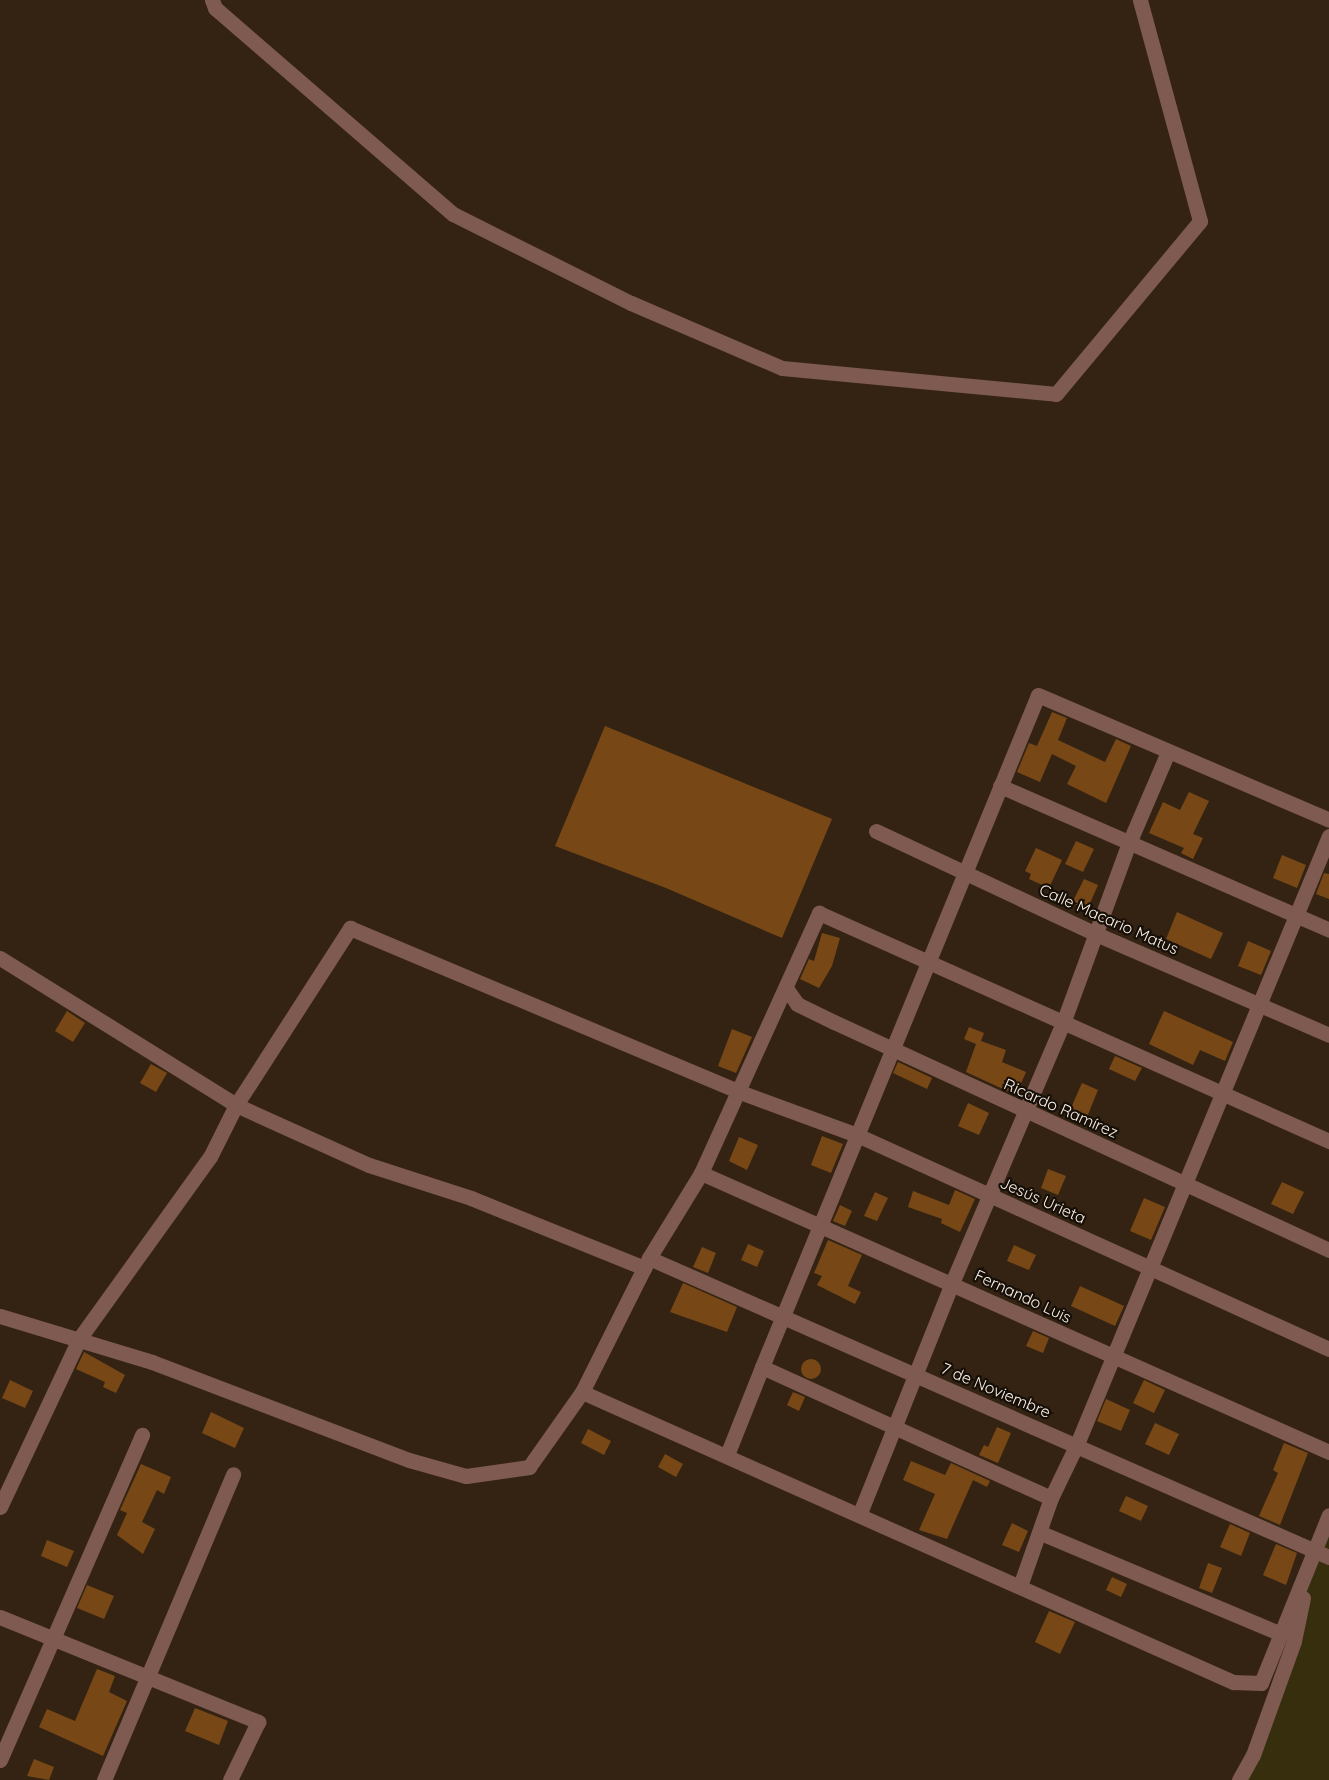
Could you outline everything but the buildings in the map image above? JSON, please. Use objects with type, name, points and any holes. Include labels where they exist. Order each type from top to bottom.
[{"type":"street","points":[[212,0],[215,8],[453,214],[631,303],[782,368],[1056,394],[1200,221],[1140,0]]},
{"type":"street","points":[[727,1455],[1038,695],[1329,820]]},
{"type":"street","points":[[860,1513],[988,1196],[1063,1023],[1130,843],[1168,752]]},
{"type":"street","points":[[1000,786],[1329,930]]},
{"type":"street","name":"Calle Macario Matus","points":[[876,831],[1096,934],[1259,1002],[1329,1035]]},
{"type":"street","points":[[1020,1586],[1041,1533],[1051,1498],[1077,1444],[1148,1266],[1223,1095],[1259,1002],[1329,836]]},
{"type":"street","points":[[0,1316],[79,1339],[409,1460],[466,1476],[529,1467],[582,1392],[646,1263],[702,1173],[819,913],[1329,1142]]},
{"type":"street","name":"Jesús Urieta","points":[[236,1105],[350,928],[740,1092],[857,1135],[1329,1349]]},
{"type":"street","name":"7 de Noviembre","points":[[0,958],[236,1105],[369,1165],[471,1198],[782,1316],[1077,1444],[1329,1557]]},
{"type":"street","name":"Ricardo Ramírez","points":[[786,988],[797,1004],[1024,1112],[1185,1182],[1329,1250]]},
{"type":"street","points":[[0,1507],[79,1339],[210,1157],[236,1105]]},
{"type":"street","name":"Fernando Luis","points":[[702,1173],[1329,1452]]},
{"type":"street","points":[[762,1367],[1051,1498]]},
{"type":"street","points":[[582,1392],[860,1513],[1233,1682],[1261,1683],[1329,1515]]},
{"type":"street","points":[[0,1760],[142,1435]]},
{"type":"street","points":[[104,1780],[144,1679],[233,1474]]},
{"type":"street","points":[[1041,1533],[1281,1634]]},
{"type":"street","points":[[1239,1780],[1253,1755],[1294,1641],[1314,1550]]},
{"type":"street","points":[[0,1617],[144,1679],[258,1722],[230,1780]]},
{"type":"sand","points":[[1329,1515],[1329,1780],[1239,1780]]}]
